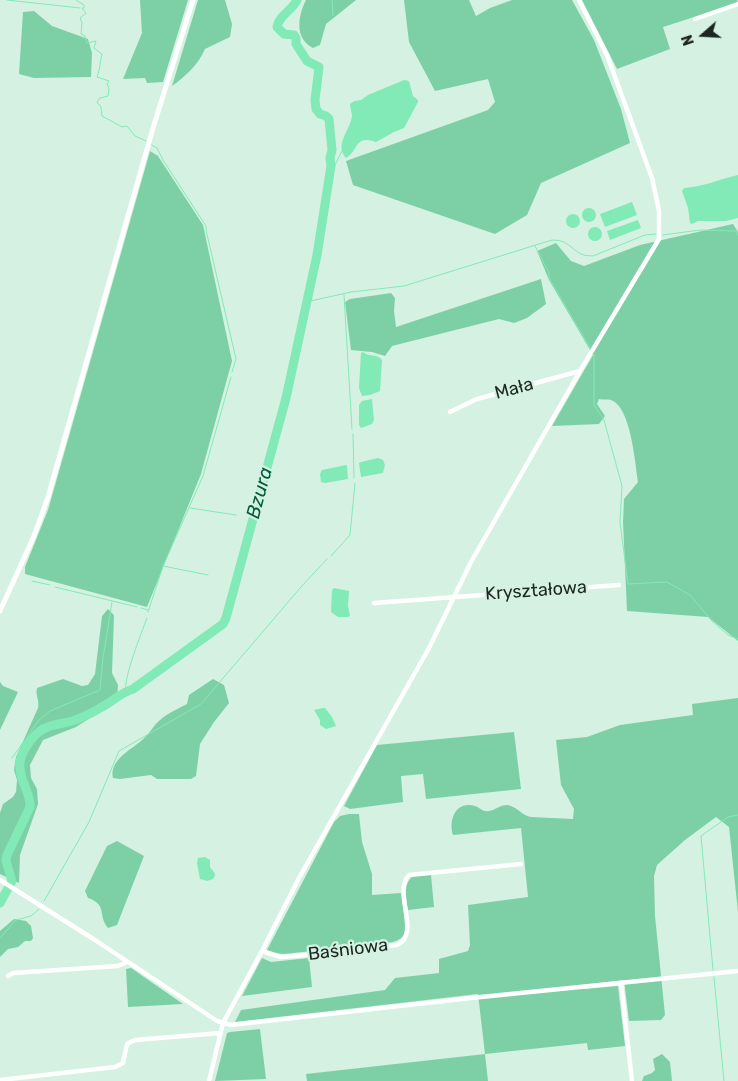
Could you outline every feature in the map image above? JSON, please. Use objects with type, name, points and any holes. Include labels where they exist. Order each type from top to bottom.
[{"type":"street","points":[[0,611],[34,536],[48,497],[143,162],[193,0]]},
{"type":"street","points":[[209,1081],[223,1024],[299,878],[429,648],[475,554],[580,371],[656,244],[660,225],[652,178],[607,55],[579,0]]},
{"type":"street","points":[[695,18],[738,4]]},
{"type":"street","name":"Mała","points":[[450,412],[477,399],[580,371]]},
{"type":"street","name":"Kryształowa","points":[[374,603],[619,586]]},
{"type":"street","name":"Baśniowa","points":[[262,951],[281,957],[397,944],[402,942],[407,933],[404,891],[406,878],[409,875],[521,864]]},
{"type":"street","points":[[0,880],[223,1024],[243,1025],[470,998],[738,970]]},
{"type":"street","points":[[8,976],[14,973],[118,966],[127,962]]},
{"type":"street","points":[[621,983],[632,1081]]},
{"type":"street","points":[[0,1080],[115,1067],[123,1063],[127,1044],[135,1040],[221,1033]]},
{"type":"shaded area","points":[[140,0],[188,0],[163,82],[147,83],[145,78],[123,79],[142,33]]},
{"type":"shaded area","points":[[198,0],[225,0],[232,24],[230,37],[205,49],[191,70],[172,86]]},
{"type":"shaded area","points":[[306,0],[356,0],[326,24],[320,45],[313,48],[307,44],[300,33],[301,13]]},
{"type":"shaded area","points":[[404,0],[469,0],[476,16],[490,8],[512,0],[572,0],[594,40],[621,109],[630,143],[541,183],[527,215],[495,234],[353,185],[346,161],[488,110],[495,102],[488,79],[435,91],[409,42]]},
{"type":"shaded area","points":[[582,0],[737,0],[738,3],[663,27],[670,49],[617,69]]},
{"type":"shaded area","points":[[34,11],[52,26],[88,39],[92,53],[91,77],[34,78],[19,74],[23,12]]},
{"type":"shaded area","points":[[404,80],[409,81],[413,96],[418,102],[404,128],[376,142],[364,140],[360,142],[346,158],[343,153],[342,143],[351,122],[350,104]]},
{"type":"shaded area","points":[[150,151],[158,156],[203,225],[232,361],[201,474],[147,607],[25,574],[25,567],[48,510]]},
{"type":"shaded area","points":[[738,175],[738,218],[726,221],[698,221],[690,223],[688,208],[682,191],[684,188],[705,185]]},
{"type":"shaded area","points":[[632,202],[637,215],[605,227],[600,214]]},
{"type":"shaded area","points":[[589,208],[594,210],[596,215],[594,220],[589,222],[584,220],[582,215],[584,210]]},
{"type":"shaded area","points":[[573,214],[578,216],[580,221],[578,226],[573,228],[568,226],[566,221],[568,216]]},
{"type":"shaded area","points":[[638,220],[641,228],[610,240],[607,231]]},
{"type":"shaded area","points":[[733,224],[738,232],[738,641],[708,617],[627,611],[623,522],[624,499],[638,482],[628,424],[618,405],[611,400],[599,399],[597,404],[605,416],[599,424],[552,426],[593,355],[549,280],[537,251],[556,243],[571,261],[584,266],[640,245]]},
{"type":"shaded area","points":[[595,227],[600,229],[602,234],[600,239],[595,241],[590,239],[588,234],[590,229]]},
{"type":"shaded area","points":[[541,279],[546,304],[527,318],[514,323],[499,319],[392,346],[385,356],[372,352],[351,350],[345,302],[350,299],[391,293],[395,298],[396,327]]},
{"type":"shaded area","points":[[363,352],[382,360],[380,391],[362,396],[359,388],[361,353]]},
{"type":"shaded area","points":[[372,399],[374,420],[372,424],[361,428],[359,425],[359,405],[362,401]]},
{"type":"shaded area","points":[[378,458],[383,460],[385,465],[383,473],[361,477],[359,463]]},
{"type":"shaded area","points":[[346,465],[348,479],[321,482],[320,474],[322,470]]},
{"type":"shaded area","points":[[334,588],[349,591],[348,606],[350,616],[338,617],[331,612],[332,590]]},
{"type":"shaded area","points":[[108,609],[114,615],[112,673],[118,685],[117,701],[76,727],[43,740],[30,765],[31,778],[37,789],[38,804],[20,855],[19,883],[0,874],[0,813],[3,804],[13,797],[16,792],[17,780],[14,770],[16,757],[38,708],[37,688],[63,679],[82,686],[88,685],[95,674],[102,616]]},
{"type":"shaded area","points":[[213,679],[224,685],[229,703],[200,744],[196,776],[191,779],[157,779],[151,775],[120,779],[113,778],[114,766],[122,756],[144,738],[162,718],[187,704],[189,695]]},
{"type":"shaded area","points":[[0,682],[3,686],[18,692],[0,730]]},
{"type":"shaded area","points":[[738,698],[738,912],[729,827],[716,817],[685,840],[657,865],[654,876],[655,916],[665,1015],[661,1020],[629,1021],[624,980],[583,985],[584,989],[618,986],[625,1046],[588,1050],[587,1043],[485,1054],[478,994],[235,1022],[241,1010],[385,990],[395,978],[439,973],[439,959],[468,951],[470,945],[468,905],[528,897],[521,828],[453,835],[452,823],[458,809],[468,805],[489,811],[507,805],[531,817],[573,819],[574,809],[561,785],[556,740],[587,737],[620,725],[693,715],[692,704]]},
{"type":"shaded area","points":[[325,708],[336,726],[326,729],[320,725],[320,720],[314,710]]},
{"type":"shaded area","points":[[514,732],[521,789],[426,799],[423,774],[401,776],[403,802],[350,809],[344,806],[377,745]]},
{"type":"shaded area","points":[[359,814],[362,842],[372,874],[372,895],[401,893],[405,922],[403,936],[398,940],[388,943],[284,954],[272,953],[267,950],[334,822],[340,816]]},
{"type":"shaded area","points":[[117,841],[144,856],[117,925],[108,928],[100,907],[88,898],[85,891],[107,846]]},
{"type":"shaded area","points":[[205,857],[210,860],[210,867],[215,875],[213,879],[207,881],[200,879],[197,863],[198,858]]},
{"type":"shaded area","points":[[415,875],[431,875],[434,907],[408,910],[407,886],[408,882]]},
{"type":"shaded area","points":[[14,919],[26,921],[31,926],[33,938],[31,941],[25,941],[18,947],[8,949],[0,957],[0,931]]},
{"type":"shaded area","points":[[262,958],[271,962],[309,958],[312,987],[242,996]]},
{"type":"shaded area","points":[[131,968],[183,1004],[128,1007],[126,969]]},
{"type":"shaded area","points":[[260,1029],[266,1079],[215,1081],[227,1033]]},
{"type":"shaded area","points":[[485,1054],[488,1081],[307,1081],[306,1074]]},
{"type":"shaded area","points":[[662,1054],[670,1062],[672,1081],[642,1081],[644,1076],[655,1070],[653,1059]]},
{"type":"waterway","points":[[7,0],[80,8]]},
{"type":"waterway","points":[[76,0],[84,5],[84,8],[82,8],[86,13],[80,18],[82,23],[81,34],[85,36],[87,43],[96,41],[94,48],[102,54],[97,77],[109,81],[107,84],[109,89],[108,96],[100,98],[97,102],[101,107],[102,116],[122,127],[127,126],[135,136],[146,141]]},
{"type":"waterway","name":"Bzura","points":[[0,903],[12,881],[6,861],[7,855],[30,807],[29,796],[20,769],[22,754],[30,741],[44,729],[83,717],[133,689],[223,624],[226,618],[286,398],[317,255],[331,166],[332,150],[329,119],[320,114],[316,109],[315,100],[319,67],[307,61],[296,44],[294,35],[284,34],[277,27],[280,19],[297,0]]},
{"type":"waterway","points":[[332,0],[333,16]]},
{"type":"waterway","points":[[152,145],[157,148],[206,226],[236,359],[232,372]]},
{"type":"waterway","points":[[331,166],[335,165],[342,151]]},
{"type":"waterway","points":[[663,235],[700,230],[736,231],[738,236]]},
{"type":"waterway","points":[[306,302],[351,292],[404,286],[552,240],[559,240],[581,254],[593,256],[645,235],[656,234]]},
{"type":"waterway","points":[[535,246],[549,273],[549,278],[590,348]]},
{"type":"waterway","points":[[344,295],[352,429]]},
{"type":"waterway","points":[[594,354],[594,405],[604,420],[622,486],[620,522],[628,584],[667,582],[690,595],[712,621],[728,635],[738,639]]},
{"type":"waterway","points":[[148,612],[163,566],[203,476],[231,377]]},
{"type":"waterway","points":[[353,434],[354,478]]},
{"type":"waterway","points":[[331,556],[350,535],[355,483]]},
{"type":"waterway","points":[[190,508],[236,515]]},
{"type":"waterway","points":[[44,901],[89,822],[119,751],[201,704],[327,559]]},
{"type":"waterway","points":[[163,566],[208,575]]},
{"type":"waterway","points":[[32,581],[50,585]]},
{"type":"waterway","points":[[55,587],[137,607]]},
{"type":"waterway","points":[[12,758],[39,720],[50,711],[100,690],[112,602]]},
{"type":"waterway","points":[[141,608],[148,610]]},
{"type":"waterway","points":[[126,691],[130,667],[147,618]]},
{"type":"waterway","points":[[713,970],[701,836],[728,817],[738,815]]},
{"type":"waterway","points":[[0,938],[16,920],[31,916],[39,909]]},
{"type":"waterway","points":[[714,977],[724,1081]]}]
